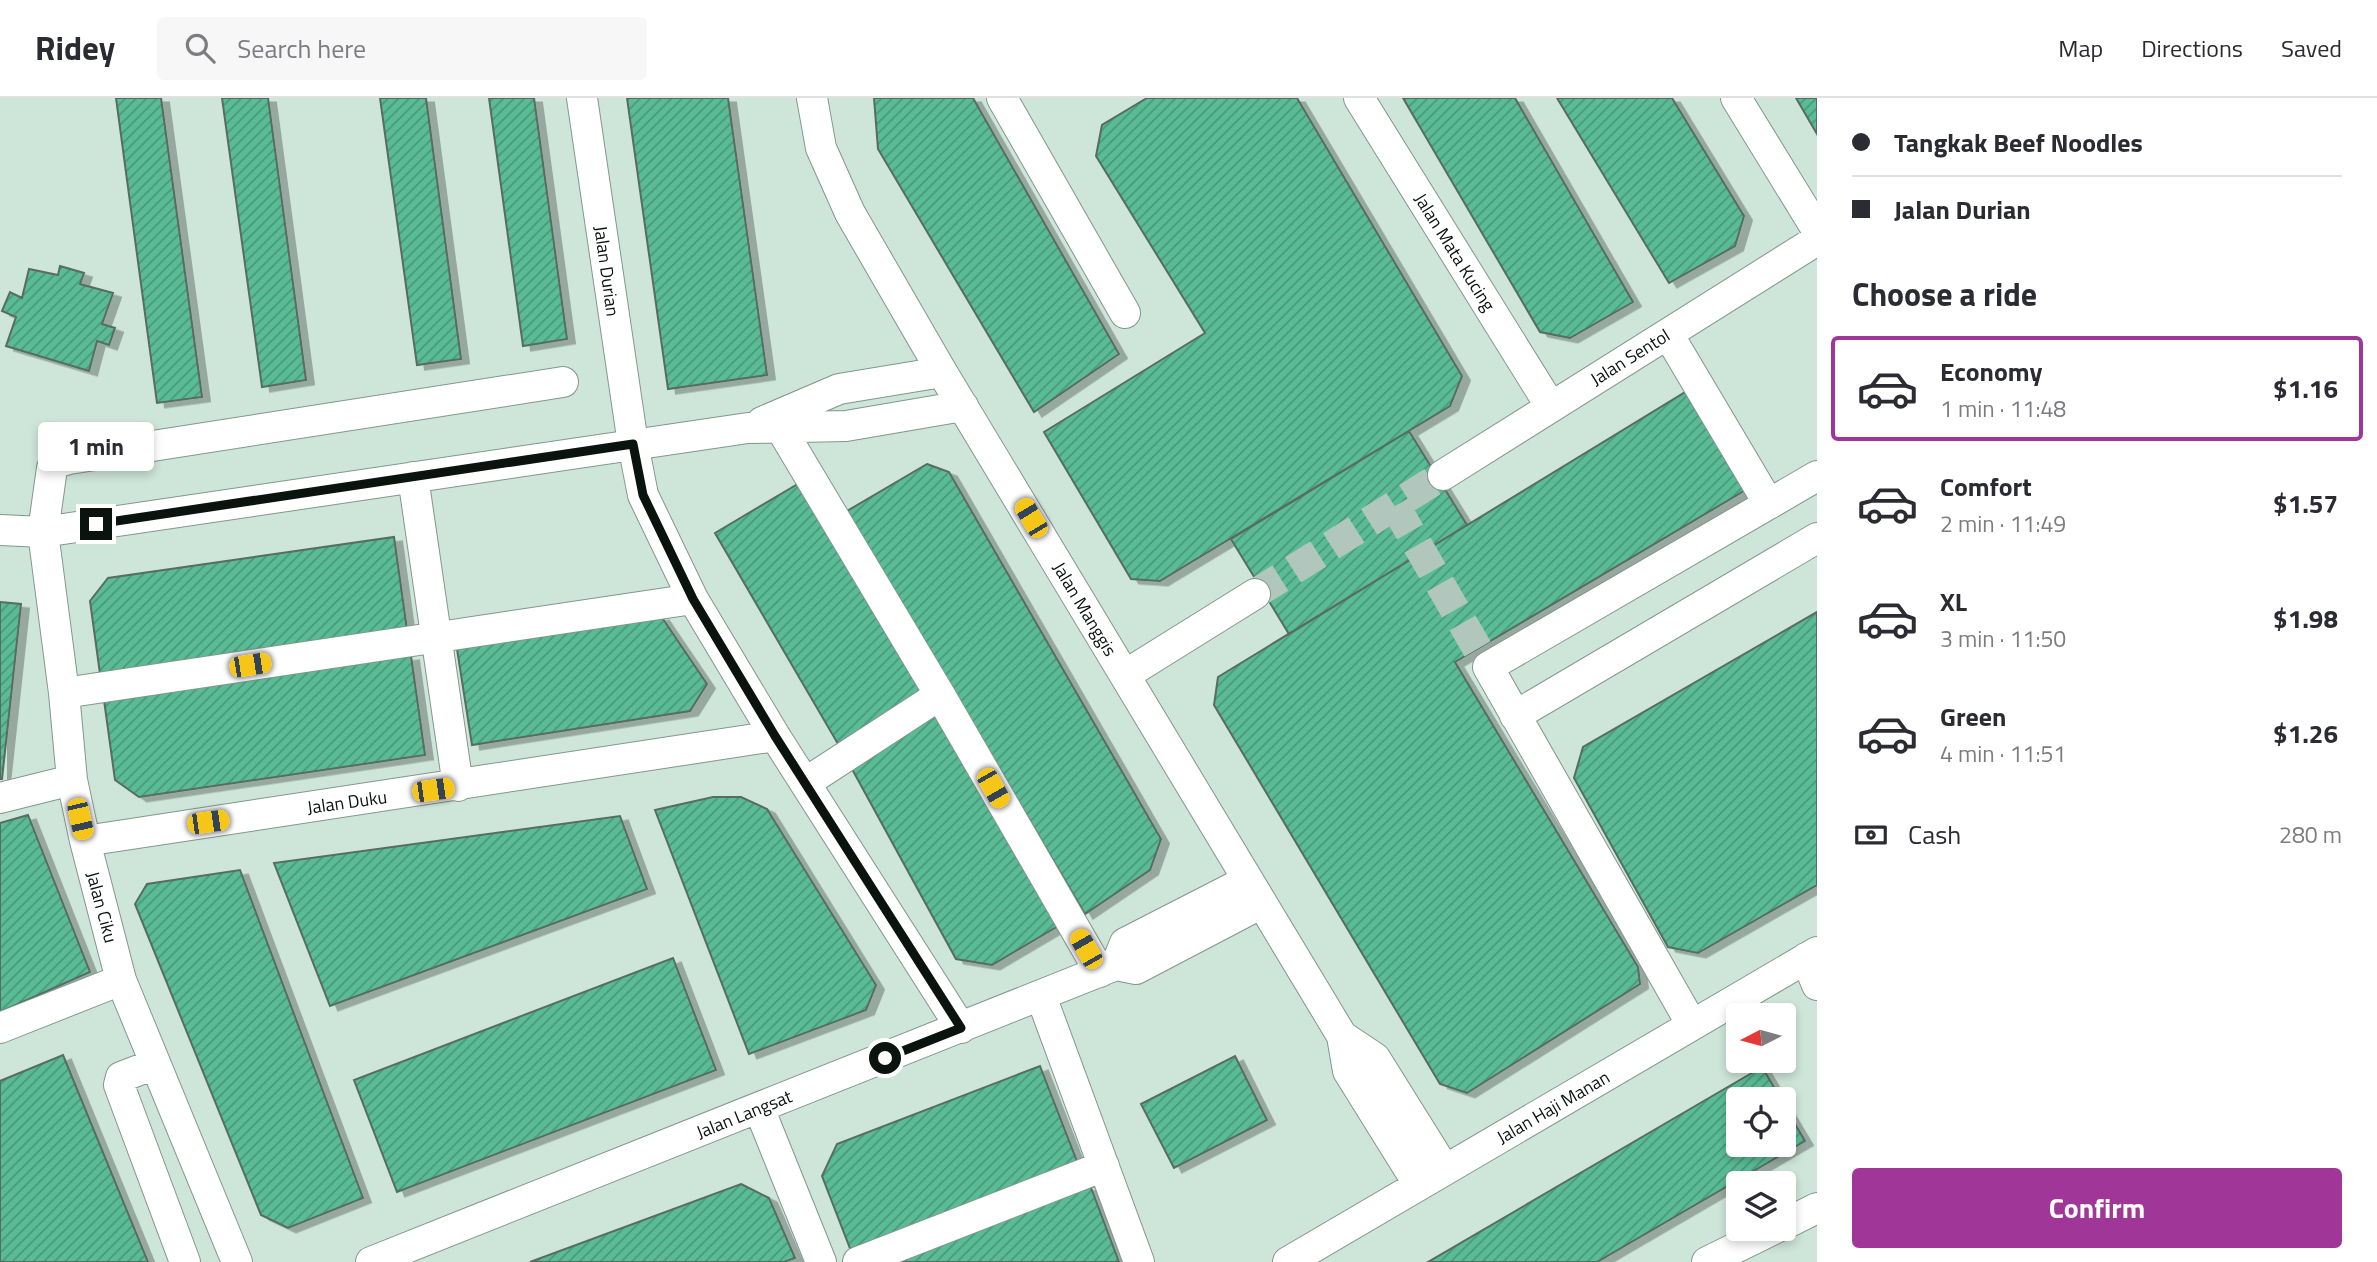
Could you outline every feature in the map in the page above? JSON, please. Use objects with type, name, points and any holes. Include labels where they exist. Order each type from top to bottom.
[{"type":"street","name":"Jalan Durian","points":[[582,98],[633,444]]},
{"type":"street","name":"Jalan Manggis","points":[[812,98],[821,148],[850,212],[942,372],[1342,1036]]},
{"type":"street","points":[[1002,98],[1125,313]]},
{"type":"street","name":"Jalan Mata Kucing","points":[[1359,98],[1551,407]]},
{"type":"street","points":[[1736,98],[1817,230]]},
{"type":"street","name":"Jalan Sentol","points":[[1443,475],[1817,240]]},
{"type":"street","points":[[1668,334],[1769,504]]},
{"type":"street","points":[[748,428],[839,389],[942,372]]},
{"type":"street","name":"Jalan Ciku","points":[[237,1262],[121,980],[85,841],[72,780],[64,693],[43,532],[52,468],[58,462],[563,382]]},
{"type":"street","points":[[0,530],[43,532],[748,428],[846,426],[963,406]]},
{"type":"street","points":[[780,427],[1108,969]]},
{"type":"street","points":[[633,444],[643,495],[693,599],[804,783],[961,1028]]},
{"type":"street","points":[[1692,1026],[1488,667],[1817,476]]},
{"type":"street","points":[[413,477],[458,786]]},
{"type":"street","points":[[1515,716],[1817,538]]},
{"type":"street","points":[[1125,676],[1255,594]]},
{"type":"street","points":[[64,693],[693,599]]},
{"type":"street","points":[[804,783],[940,695]]},
{"type":"street","name":"Jalan Duku","points":[[85,841],[775,736]]},
{"type":"street","points":[[0,797],[72,780]]},
{"type":"street","name":"Jalan Langsat","points":[[371,1262],[401,1256],[759,1108],[1108,969],[1136,969],[1255,891]]},
{"type":"street","name":"Jalan Haji Manan","points":[[1288,1262],[1692,1026],[1813,965]]},
{"type":"street","points":[[0,1028],[121,980]]},
{"type":"street","points":[[1041,996],[1139,1262]]},
{"type":"street","points":[[1342,1036],[1376,1058],[1445,1170]]},
{"type":"street","points":[[1342,1036],[1348,1071],[1419,1185]]},
{"type":"street","points":[[156,1064],[121,1077],[119,1085],[185,1262]]},
{"type":"street","points":[[759,1108],[820,1262]]},
{"type":"street","points":[[858,1262],[1104,1166]]},
{"type":"street","points":[[157,1188],[200,1173]]},
{"type":"street","points":[[1796,1218],[1817,1208]]},
{"type":"street","points":[[1722,1259],[1753,1241]]},
{"type":"building","points":[[116,98],[161,98],[202,397],[157,403]]},
{"type":"building","points":[[222,98],[268,98],[306,380],[262,387]]},
{"type":"building","points":[[380,98],[426,98],[461,359],[417,365]]},
{"type":"building","points":[[489,98],[534,98],[567,339],[523,346]]},
{"type":"building","points":[[627,98],[728,98],[767,375],[668,389]]},
{"type":"building","points":[[874,98],[973,98],[1119,354],[1034,412],[878,149]]},
{"type":"building","points":[[1147,98],[1297,98],[1462,376],[1450,406],[1160,581],[1131,579],[1044,432],[1205,333],[1096,156],[1102,125]]},
{"type":"building","points":[[1403,98],[1515,98],[1633,302],[1570,338],[1540,332]]},
{"type":"building","points":[[1557,98],[1672,98],[1744,216],[1735,246],[1669,283]]},
{"type":"building","points":[[1796,98],[1817,98],[1817,134]]},
{"type":"building","points":[[60,266],[84,273],[80,284],[113,293],[102,324],[115,328],[109,345],[97,341],[89,371],[6,346],[16,317],[2,311],[10,292],[22,298],[29,269],[58,275]]},
{"type":"building","points":[[1692,388],[1749,488],[1455,662],[1638,967],[1640,984],[1467,1093],[1440,1084],[1214,705],[1218,677]]},
{"type":"building","points":[[1409,431],[1467,525],[1289,634],[1231,539]]},
{"type":"building","points":[[927,464],[949,472],[1161,839],[1150,870],[1085,914],[847,511]]},
{"type":"building","points":[[801,482],[924,693],[838,744],[715,533]]},
{"type":"building","points":[[394,537],[408,637],[101,681],[90,601],[108,578]]},
{"type":"building","points":[[0,602],[21,604],[2,779],[0,779]]},
{"type":"building","points":[[1817,612],[1817,885],[1698,953],[1668,947],[1574,778],[1583,747]]},
{"type":"building","points":[[661,616],[707,684],[690,711],[472,745],[457,649]]},
{"type":"building","points":[[411,656],[425,755],[139,797],[115,780],[104,700]]},
{"type":"building","points":[[937,714],[1060,925],[992,965],[956,959],[852,769]]},
{"type":"building","points":[[713,797],[741,797],[767,809],[876,985],[866,1010],[749,1054],[655,810]]},
{"type":"building","points":[[28,815],[90,972],[0,1012],[0,823]]},
{"type":"building","points":[[620,816],[647,889],[330,1006],[274,863]]},
{"type":"building","points":[[240,870],[363,1198],[288,1228],[261,1215],[135,904],[147,884]]},
{"type":"building","points":[[673,958],[716,1070],[397,1192],[354,1080]]},
{"type":"building","points":[[63,1055],[148,1262],[0,1262],[0,1081]]},
{"type":"building","points":[[1235,1056],[1267,1120],[1174,1168],[1141,1104]]},
{"type":"building","points":[[1040,1066],[1078,1164],[851,1251],[822,1176],[837,1144]]},
{"type":"building","points":[[1752,1073],[1766,1073],[1774,1087],[1728,1087]]},
{"type":"building","points":[[1726,1088],[1726,1157],[1777,1157],[1753,1171],[1726,1171],[1726,1187],[1597,1262],[1428,1262]]},
{"type":"building","points":[[1796,1126],[1805,1141],[1796,1146]]},
{"type":"building","points":[[741,1184],[769,1198],[795,1258],[784,1262],[530,1262]]},
{"type":"building","points":[[1090,1185],[1119,1262],[890,1262]]},
{"type":"tunnel","points":[[1255,594],[1443,475]]},
{"type":"tunnel","points":[[1395,506],[1488,667]]},
{"type":"route","points":[[96,524],[633,444],[643,495],[693,599],[775,736],[961,1028],[885,1058]]}]
